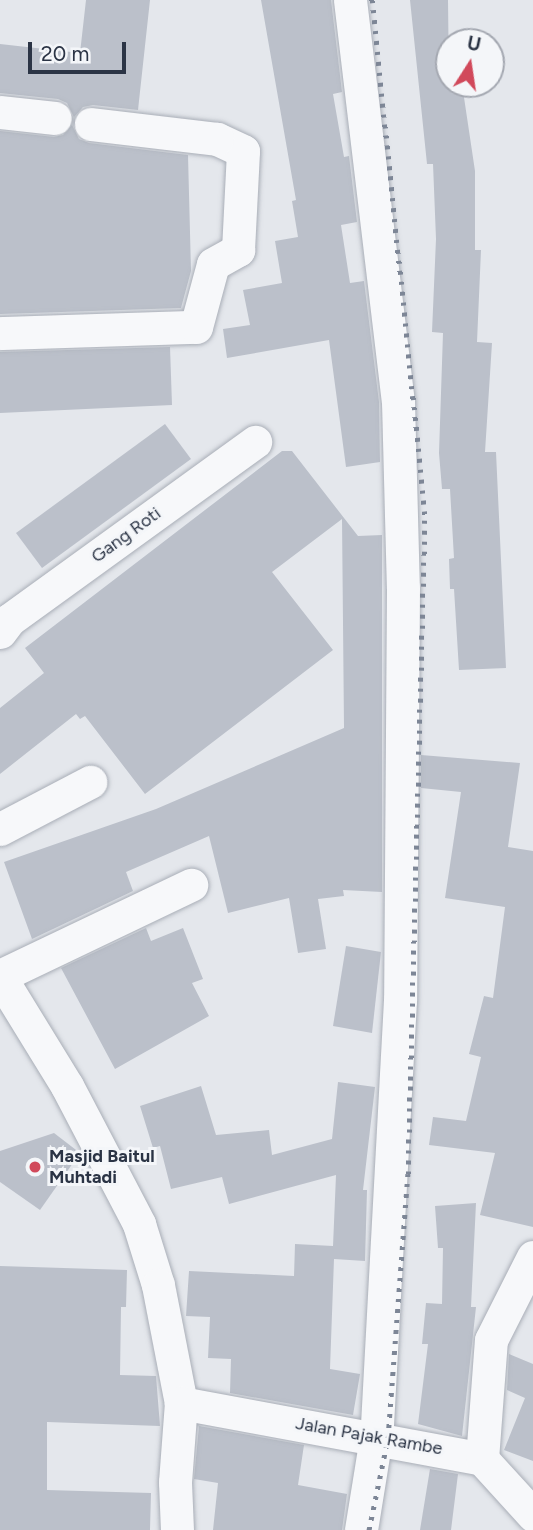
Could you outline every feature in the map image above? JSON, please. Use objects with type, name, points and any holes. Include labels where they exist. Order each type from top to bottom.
[{"type":"street","points":[[350,0],[398,401],[403,588],[400,1000],[376,1437],[361,1530]]},
{"type":"street","points":[[0,112],[55,118]]},
{"type":"street","points":[[0,333],[196,327],[213,264],[238,250],[243,152],[217,139],[91,124]]},
{"type":"street","name":"Gang Roti","points":[[0,632],[9,620],[255,442]]},
{"type":"street","points":[[0,829],[90,782]]},
{"type":"street","points":[[177,1530],[175,1482],[181,1403],[158,1285],[139,1224],[67,1086],[0,976],[191,885]]},
{"type":"street","points":[[533,1257],[491,1340],[482,1459],[533,1515]]},
{"type":"street","name":"Jalan Pajak Rambe","points":[[181,1403],[376,1437],[482,1459]]},
{"type":"building","points":[[86,0],[150,0],[138,110],[93,105],[83,107],[74,117],[67,103],[58,99],[0,93],[0,44],[80,53]]},
{"type":"building","points":[[261,0],[331,0],[342,92],[333,94],[344,157],[349,156],[357,222],[341,225],[350,283],[364,281],[379,402],[380,462],[346,467],[329,340],[227,358],[223,329],[250,325],[243,290],[282,283],[275,241],[298,237],[292,201],[296,200]]},
{"type":"building","points":[[410,0],[448,0],[448,28],[435,28],[435,98],[464,98],[475,171],[475,250],[481,250],[477,342],[492,343],[485,452],[496,452],[506,668],[459,670],[454,589],[450,589],[449,559],[454,558],[450,489],[442,489],[439,453],[443,333],[432,332],[436,239],[433,164],[427,164]]},
{"type":"building","points":[[72,125],[79,139],[89,143],[188,155],[191,271],[181,308],[0,314],[0,131],[54,137],[63,135]]},
{"type":"building","points":[[170,347],[172,405],[0,413],[0,352]]},
{"type":"building","points":[[165,424],[191,459],[42,568],[16,533]]},
{"type":"building","points":[[282,451],[292,451],[358,536],[382,535],[382,892],[343,890],[344,896],[318,899],[326,949],[298,953],[289,898],[228,913],[209,836],[126,872],[133,891],[32,939],[4,862],[156,809],[344,728],[342,519],[272,572],[333,650],[145,794],[85,716],[80,719],[76,714],[0,774],[0,708],[44,673],[25,648]]},
{"type":"building","points":[[421,755],[520,763],[508,847],[533,851],[533,1227],[480,1215],[495,1153],[429,1145],[433,1117],[466,1121],[481,1057],[469,1054],[484,996],[493,998],[505,907],[445,898],[461,792],[421,788]]},
{"type":"building","points":[[146,928],[151,941],[183,928],[203,979],[192,983],[209,1016],[115,1069],[61,968]]},
{"type":"building","points":[[346,946],[381,952],[372,1033],[333,1026]]},
{"type":"building","points":[[338,1082],[375,1087],[363,1190],[367,1190],[365,1261],[334,1259],[330,1369],[360,1374],[353,1415],[230,1393],[231,1359],[208,1358],[210,1317],[186,1316],[189,1271],[294,1276],[295,1244],[333,1246],[336,1175],[229,1204],[222,1177],[171,1189],[160,1146],[153,1148],[140,1106],[201,1086],[216,1135],[269,1130],[272,1155],[332,1139]]},
{"type":"building","name":"Masjid Baitul Muhtadi","points":[[54,1133],[80,1153],[40,1210],[0,1182],[0,1151]]},
{"type":"building","points":[[476,1203],[471,1307],[476,1307],[462,1436],[418,1424],[428,1344],[422,1344],[426,1303],[442,1304],[443,1248],[438,1248],[435,1206]]},
{"type":"building","points":[[0,1266],[127,1270],[126,1307],[121,1307],[120,1375],[156,1376],[160,1426],[47,1422],[47,1490],[151,1493],[150,1530],[0,1530]]},
{"type":"building","points":[[509,1354],[533,1364],[533,1461],[504,1450],[525,1398],[507,1390]]},
{"type":"building","points":[[199,1426],[304,1445],[298,1485],[347,1494],[342,1530],[213,1530],[218,1483],[194,1479]]},
{"type":"building","points":[[430,1469],[458,1474],[451,1530],[420,1530]]},
{"type":"railway","points":[[369,1530],[388,1438],[408,1174],[425,514],[372,0]]},
{"type":"place","name":"Masjid Baitul Muhtadi","points":[[35,1167]]}]
